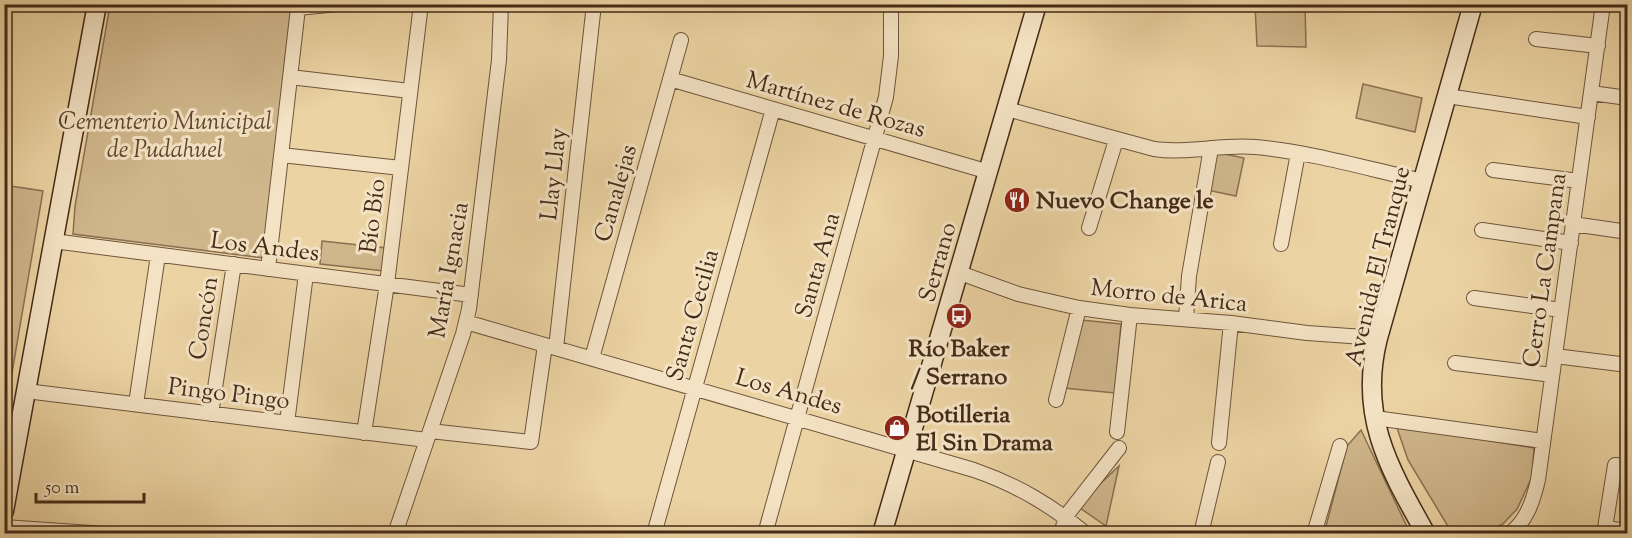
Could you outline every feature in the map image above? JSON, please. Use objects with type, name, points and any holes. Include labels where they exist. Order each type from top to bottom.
[{"type":"street","points":[[4,511],[97,4]]},
{"type":"street","points":[[268,269],[296,6],[338,4]]},
{"type":"street","name":"Bío Bío","points":[[364,433],[387,284],[421,4]]},
{"type":"street","name":"María Ignacia","points":[[395,534],[466,322],[499,60],[501,4]]},
{"type":"street","name":"Llay Llay","points":[[531,442],[551,346],[594,4]]},
{"type":"street","name":"Santa Ana","points":[[765,534],[875,139],[889,78],[891,4]]},
{"type":"street","name":"Serrano","points":[[882,534],[1037,4]]},
{"type":"street","name":"Avenida El Tranque","points":[[1426,534],[1382,449],[1375,418],[1372,371],[1378,338],[1473,4]]},
{"type":"street","name":"Cerro La Campana","points":[[1509,534],[1525,528],[1535,491],[1604,4]]},
{"type":"street","points":[[1536,39],[1598,46]]},
{"type":"street","name":"Canalejas","points":[[592,358],[681,40]]},
{"type":"street","points":[[290,77],[410,91]]},
{"type":"street","name":"Martínez de Rozas","points":[[670,79],[989,172]]},
{"type":"street","points":[[1591,93],[1628,98]]},
{"type":"street","points":[[1447,96],[1588,117]]},
{"type":"street","name":"Santa Cecilia","points":[[654,534],[773,109]]},
{"type":"street","points":[[1007,109],[1116,140],[1166,151],[1256,147],[1298,153],[1423,181]]},
{"type":"street","points":[[1089,228],[1116,140]]},
{"type":"street","points":[[1186,319],[1189,276],[1211,148]]},
{"type":"street","points":[[1281,244],[1298,153]]},
{"type":"street","points":[[281,155],[401,168]]},
{"type":"street","points":[[1494,170],[1579,182]]},
{"type":"street","points":[[1573,224],[1628,232]]},
{"type":"street","points":[[1482,230],[1570,243]]},
{"type":"street","name":"Los Andes","points":[[52,241],[471,295]]},
{"type":"street","points":[[136,404],[158,255]]},
{"type":"street","name":"Concón","points":[[211,414],[234,264]]},
{"type":"street","name":"Morro de Arica","points":[[960,273],[1018,294],[1079,308],[1307,333],[1378,338]]},
{"type":"street","points":[[287,423],[306,274]]},
{"type":"street","points":[[1474,298],[1561,310]]},
{"type":"street","points":[[1056,400],[1079,308]]},
{"type":"street","points":[[1118,432],[1130,315]]},
{"type":"street","name":"Los Andes","points":[[466,322],[974,470],[1009,482],[1045,502],[1066,516],[1086,534]]},
{"type":"street","points":[[1219,443],[1231,323]]},
{"type":"street","points":[[1555,356],[1628,365]]},
{"type":"street","points":[[1455,363],[1552,375]]},
{"type":"street","name":"Pingo Pingo","points":[[26,391],[364,433],[531,442]]},
{"type":"street","points":[[1375,418],[1543,441]]},
{"type":"street","points":[[1314,534],[1340,446]]},
{"type":"street","points":[[1061,534],[1066,516],[1119,448]]},
{"type":"street","points":[[1201,534],[1218,462]]},
{"type":"street","points":[[1621,465],[1603,531],[1628,531]]},
{"type":"street","points":[[4,527],[106,534]]},
{"type":"green space","name":"Cementerio Municipal de Pudahuel","points":[[110,5],[293,5],[264,258],[73,234],[75,206]]},
{"type":"green space","points":[[1255,5],[1305,5],[1306,47],[1257,46]]},
{"type":"green space","points":[[1363,84],[1422,98],[1415,132],[1356,118]]},
{"type":"green space","points":[[1215,152],[1244,158],[1236,196],[1207,190]]},
{"type":"green space","points":[[4,185],[43,191],[5,414],[4,414]]},
{"type":"green space","points":[[322,241],[387,248],[384,271],[320,264]]},
{"type":"green space","points":[[1081,320],[1121,324],[1115,393],[1064,388]]},
{"type":"green space","points":[[1396,425],[1534,448],[1532,477],[1517,509],[1503,524],[1485,533],[1452,533],[1408,460]]},
{"type":"green space","points":[[1361,430],[1410,533],[1324,534],[1347,446]]},
{"type":"green space","points":[[1119,466],[1106,526],[1077,506]]},
{"type":"place","name":"Nuevo Change le","points":[[1017,200]]},
{"type":"place","name":"Río Baker / Serrano","points":[[959,316]]},
{"type":"place","name":"Botilleria El Sin Drama","points":[[897,428]]}]
